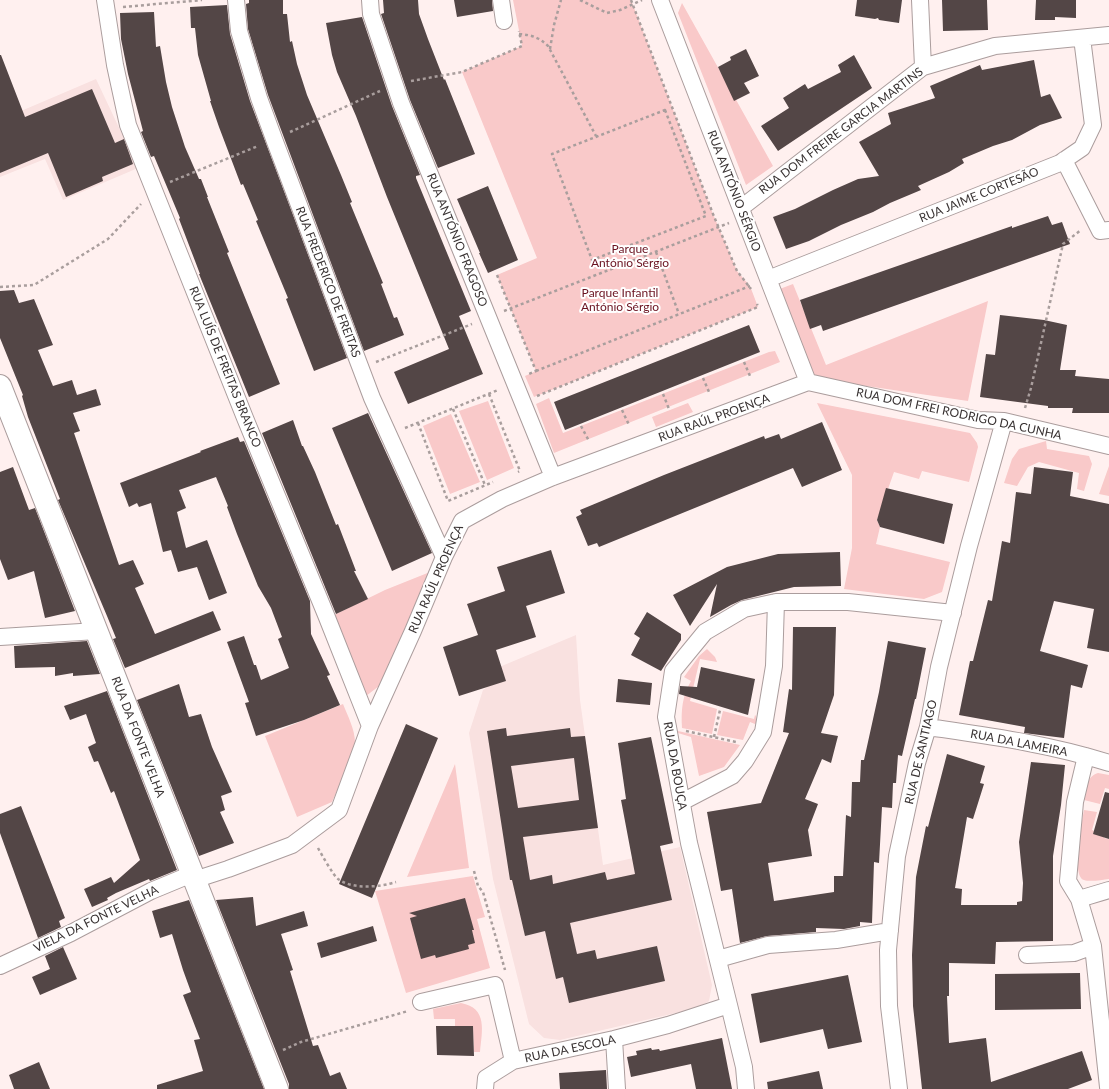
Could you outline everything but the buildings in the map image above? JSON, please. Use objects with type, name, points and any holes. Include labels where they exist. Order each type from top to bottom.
[{"type":"street","name":"RUA FREDERICO DE FREITAS","points":[[236,0],[239,31],[259,98],[274,140],[372,398],[444,557]]},
{"type":"street","name":"RUA ANTÓNIO FRAGOSO","points":[[370,0],[371,14],[401,103],[553,477]]},
{"type":"street","points":[[501,0],[509,27]]},
{"type":"street","name":"RUA ANTÓNIO SÉRGIO","points":[[660,0],[808,382]]},
{"type":"street","points":[[920,0],[924,67]]},
{"type":"street","name":"RUA LUÍS DE FREITAS BRANCO","points":[[105,4],[115,65],[128,126],[370,726]]},
{"type":"street","name":"RUA DOM FREIRE GARCIA MARTINS","points":[[741,208],[924,67],[995,46],[1109,35]]},
{"type":"street","name":"RUA JAIME CORTESÃO","points":[[768,280],[1060,163],[1082,148],[1093,125],[1082,38]]},
{"type":"street","points":[[1064,160],[1100,231],[1109,230]]},
{"type":"street","name":"RUA RAÚL PROENÇA","points":[[193,877],[228,869],[292,845],[339,810],[370,726],[413,631],[444,557],[462,521],[502,499],[553,477],[808,382]]},
{"type":"street","name":"RUA DOM FREI RODRIGO DA CUNHA","points":[[808,382],[978,420],[1004,421],[1109,446]]},
{"type":"street","name":"RUA DA FONTE VELHA","points":[[0,386],[276,1089]]},
{"type":"street","name":"RUA DE SANTIAGO","points":[[899,1089],[889,1006],[888,950],[897,856],[917,763],[928,727],[939,667],[954,612],[969,546],[1004,421]]},
{"type":"street","points":[[682,802],[732,776],[745,761],[763,732],[774,666],[776,602]]},
{"type":"street","name":"RUA DA BOUÇA","points":[[746,1089],[744,1067],[689,842],[666,717],[673,671],[705,632],[744,609],[776,602],[848,602],[954,612]]},
{"type":"street","points":[[0,637],[97,631]]},
{"type":"street","name":"RUA DA LAMEIRA","points":[[928,727],[1008,738],[1086,756],[1109,764]]},
{"type":"street","points":[[1086,756],[1075,802],[1068,881],[1079,899],[1093,946],[1107,1088]]},
{"type":"street","name":"VIELA DA FONTE VELHA","points":[[0,966],[71,932],[150,891],[193,877]]},
{"type":"street","points":[[1079,899],[1109,890]]},
{"type":"street","points":[[718,959],[768,945],[836,940],[890,931]]},
{"type":"street","points":[[1027,956],[1074,953],[1093,946]]},
{"type":"street","points":[[421,1002],[495,985]]},
{"type":"street","name":"RUA DA ESCOLA","points":[[495,985],[513,1061],[614,1039],[668,1025],[729,1005]]},
{"type":"street","points":[[614,1039],[617,1089]]},
{"type":"street","points":[[485,1089],[486,1078],[513,1061]]},
{"type":"path","points":[[105,4],[202,0]]},
{"type":"path","points":[[550,50],[554,25],[561,0]]},
{"type":"path","points":[[580,0],[606,13],[620,10],[642,0]]},
{"type":"path","points":[[631,0],[719,227],[737,270],[750,286],[753,293]]},
{"type":"path","points":[[509,27],[519,34],[533,36],[543,40],[550,50],[596,136]]},
{"type":"path","points":[[0,287],[34,285],[108,239],[153,189],[274,140],[395,84],[462,72],[522,46],[518,29]]},
{"type":"path","points":[[665,110],[706,216],[592,260],[552,154],[596,136],[665,110]]},
{"type":"path","points":[[1020,426],[1031,388],[1063,244],[1095,220]]},
{"type":"path","points":[[511,309],[719,227]]},
{"type":"path","points":[[656,252],[679,314]]},
{"type":"path","points":[[497,275],[536,371]]},
{"type":"path","points":[[525,376],[750,286]]},
{"type":"path","points":[[534,398],[758,307],[756,300]]},
{"type":"path","points":[[361,368],[489,318]]},
{"type":"path","points":[[378,362],[380,368]]},
{"type":"path","points":[[744,362],[750,376]]},
{"type":"path","points":[[703,378],[709,392]]},
{"type":"path","points":[[400,422],[403,429],[502,388]]},
{"type":"path","points":[[489,394],[520,471],[513,474]]},
{"type":"path","points":[[663,394],[669,409]]},
{"type":"path","points":[[454,409],[485,485]]},
{"type":"path","points":[[622,410],[629,425]]},
{"type":"path","points":[[418,423],[448,500],[499,479]]},
{"type":"path","points":[[581,426],[588,441]]},
{"type":"path","points":[[714,737],[720,710]]},
{"type":"path","points":[[668,727],[754,746]]},
{"type":"path","points":[[308,833],[337,879],[348,884],[373,887],[396,882]]},
{"type":"path","points":[[474,871],[478,886],[483,892],[505,972],[495,985]]},
{"type":"path","points":[[264,1059],[301,1042],[409,1011],[421,1002]]},
{"type":"shaded area","points":[[96,79],[138,168],[63,200],[45,159],[0,177],[0,120]]},
{"type":"shaded area","points":[[576,635],[580,700],[603,865],[680,847],[712,985],[709,1001],[697,1008],[560,1040],[544,1038],[529,1024],[493,879],[469,733],[483,690],[500,678],[497,668]]},
{"type":"green space","name":"Parque António Sérgio","points":[[513,0],[631,0],[713,214],[737,271],[750,286],[758,307],[534,397],[525,376],[536,371],[497,275],[537,258],[462,72],[522,46]]},
{"type":"green space","points":[[682,3],[773,166],[746,185],[678,13]]},
{"type":"green space","points":[[793,284],[826,365],[988,301],[968,401],[812,378],[777,290]]},
{"type":"green space","points":[[775,351],[780,362],[554,453],[536,404],[549,398],[563,433],[769,352]]},
{"type":"green space","points":[[488,401],[514,468],[487,480],[459,411]]},
{"type":"green space","points":[[688,403],[693,412],[656,427],[652,417]]},
{"type":"green space","points":[[817,403],[970,433],[977,443],[978,447],[969,482],[922,471],[919,479],[894,472],[877,520],[880,527],[876,544],[950,562],[942,592],[924,599],[844,589],[852,548],[852,475]]},
{"type":"green space","points":[[451,414],[480,482],[450,494],[423,426]]},
{"type":"green space","points":[[1046,441],[1047,449],[1089,456],[1092,464],[1084,491],[1077,489],[1079,473],[1039,462],[1028,467],[1017,486],[1004,483],[1012,459],[1019,449]]},
{"type":"green space","points":[[1109,466],[1109,496],[1099,494]]},
{"type":"green space","points":[[430,572],[387,680],[366,696],[334,615],[385,590]]},
{"type":"green space","points":[[707,649],[715,657],[717,662],[700,659],[690,701],[717,709],[712,734],[682,728],[683,704],[691,681],[684,677],[699,656]]},
{"type":"green space","points":[[343,704],[351,723],[355,738],[353,755],[332,802],[297,817],[265,736]]},
{"type":"green space","points":[[723,711],[754,719],[755,715],[756,716],[756,723],[750,722],[743,740],[717,735]]},
{"type":"green space","points":[[678,731],[740,745],[724,767],[699,776],[691,737],[678,733]]},
{"type":"green space","points":[[455,764],[469,868],[407,877]]},
{"type":"green space","points":[[1098,773],[1109,775],[1109,789],[1105,788],[1100,804],[1084,800],[1089,780]]},
{"type":"green space","points":[[1084,810],[1097,812],[1092,830],[1105,835],[1104,838],[1109,839],[1109,879],[1087,881],[1080,876],[1078,869],[1078,848]]},
{"type":"green space","points":[[473,876],[485,917],[477,919],[490,968],[406,993],[375,891]]},
{"type":"green space","points":[[461,1003],[476,1010],[479,1015],[482,1029],[480,1052],[474,1052],[473,1026],[455,1026],[455,1019],[434,1019],[433,1009]]},
{"type":"park label","name":"Parque Infantil António Sérgio","points":[[620,300]]}]
